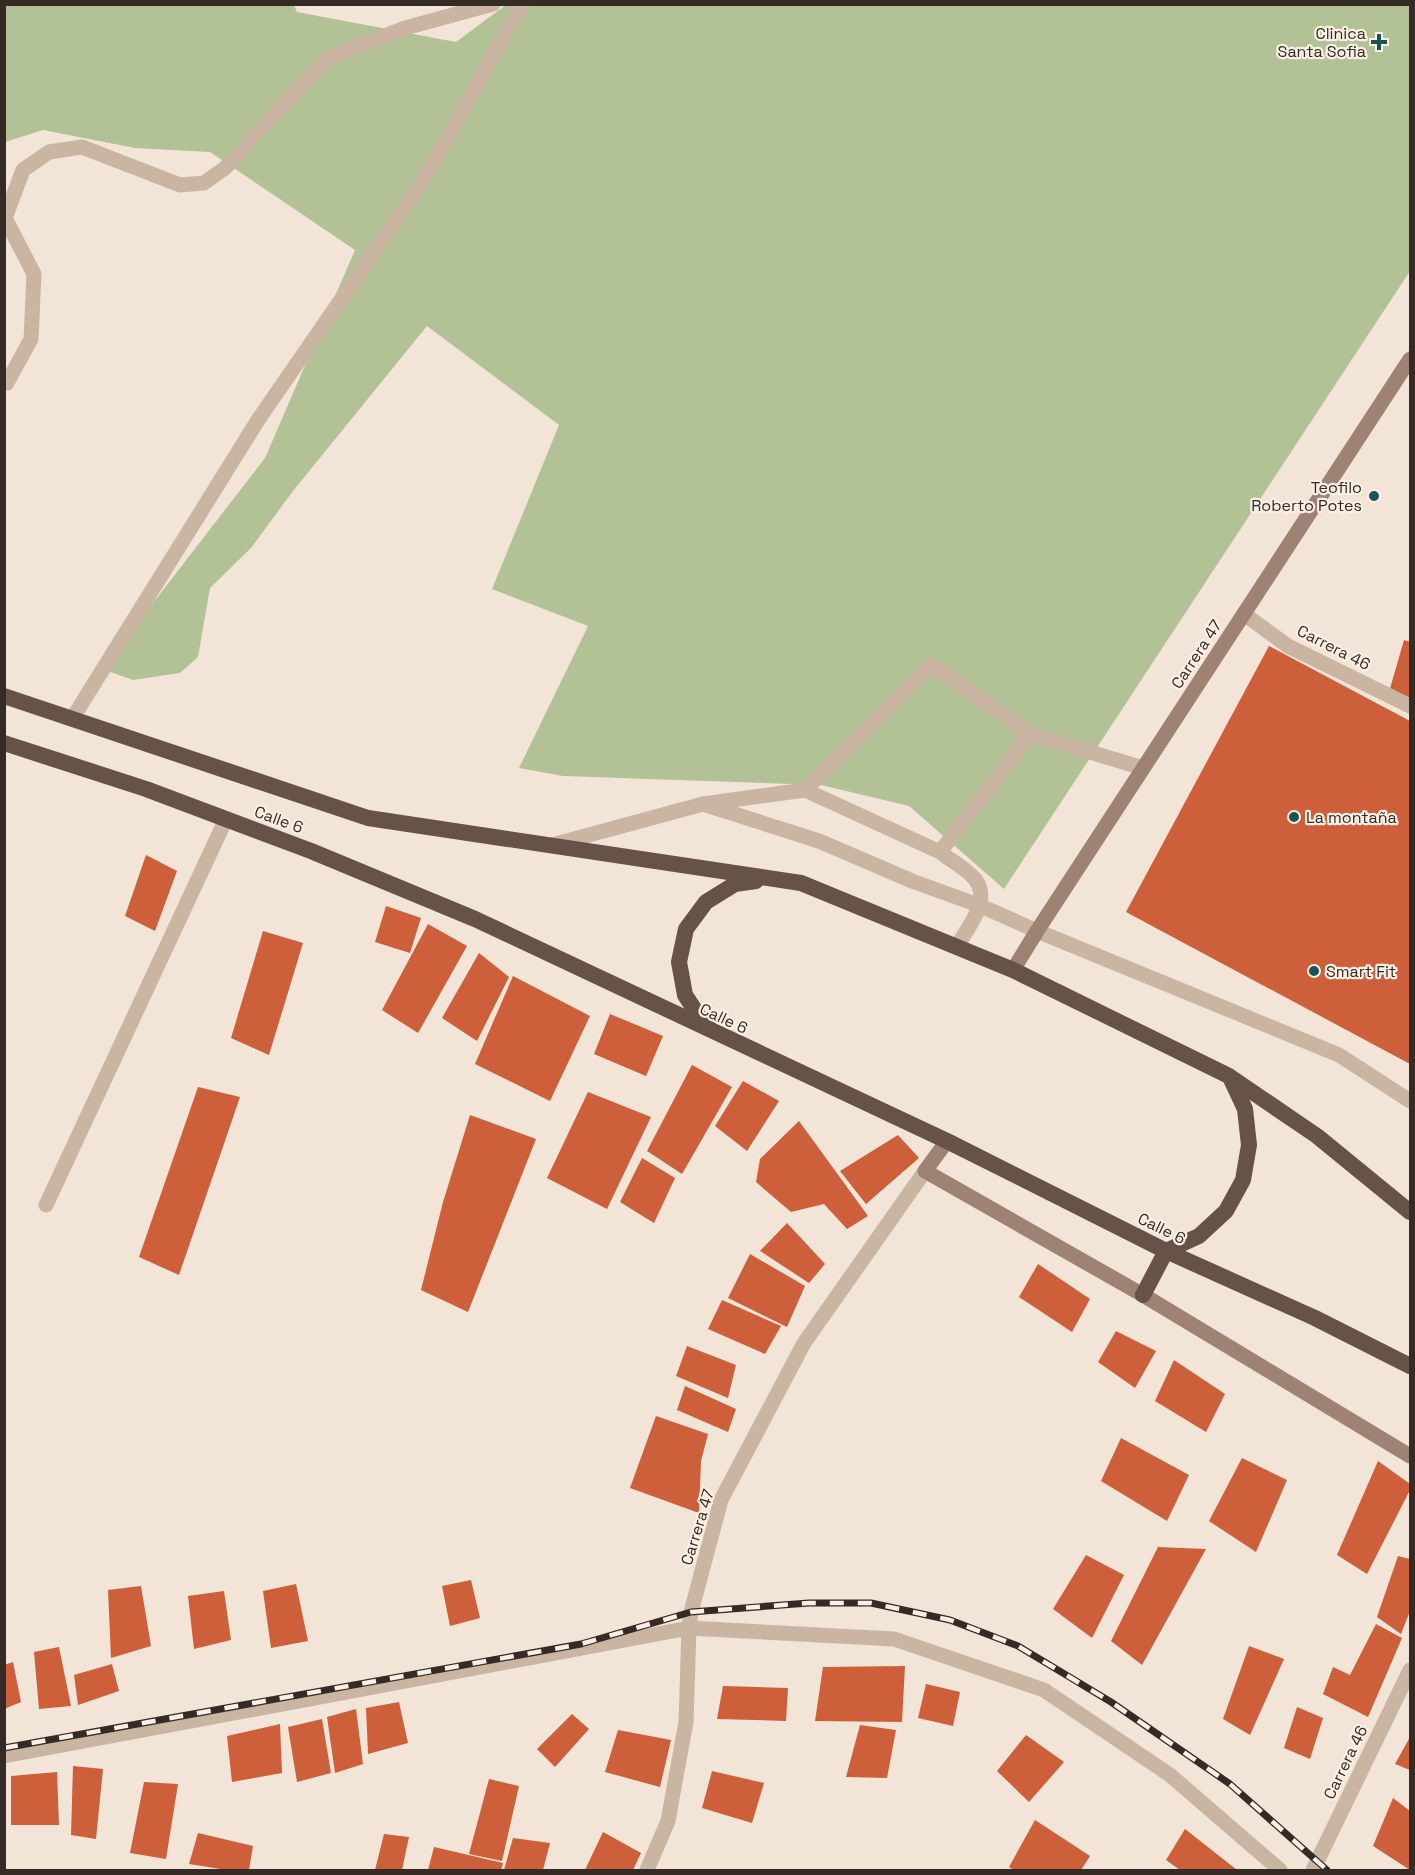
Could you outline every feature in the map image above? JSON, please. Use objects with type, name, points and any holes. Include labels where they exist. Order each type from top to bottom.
[{"type":"highway","name":"Calle 6","points":[[4,696],[368,818],[801,883],[1013,970],[1229,1076],[1317,1136],[1410,1212]]},
{"type":"highway","name":"Calle 6","points":[[4,743],[146,789],[311,851],[475,919],[947,1141],[1166,1251],[1315,1318],[1410,1366]]},
{"type":"highway","points":[[733,1042],[704,1024],[685,995],[679,962],[686,929],[706,902],[735,884],[767,880],[801,883]]},
{"type":"highway","points":[[1143,1295],[1166,1251],[1199,1236],[1226,1211],[1243,1179],[1249,1145],[1245,1109],[1229,1076]]},
{"type":"main road","name":"Carrera 47","points":[[1013,970],[1410,359]]},
{"type":"main road","points":[[947,1141],[925,1171],[1143,1295],[1410,1456]]},
{"type":"street","points":[[4,383],[7,382],[32,339],[34,274],[5,218],[23,170],[49,152],[82,147],[180,184],[204,183],[225,168],[326,59],[405,28],[493,4]]},
{"type":"street","points":[[72,719],[258,420],[425,178],[522,4]]},
{"type":"street","name":"Carrera 46","points":[[1244,614],[1288,646],[1410,706]]},
{"type":"street","points":[[805,790],[932,664],[1030,734],[1143,768]]},
{"type":"street","points":[[940,852],[1030,734]]},
{"type":"street","points":[[550,846],[703,804],[805,790],[940,852],[973,876],[980,889],[981,906],[957,946]]},
{"type":"street","points":[[703,804],[819,841],[1340,1055],[1410,1101]]},
{"type":"street","points":[[46,1204],[226,819]]},
{"type":"street","name":"Carrera 47","points":[[647,1870],[668,1821],[686,1722],[691,1612],[721,1500],[804,1343],[925,1171]]},
{"type":"street","points":[[4,1756],[689,1628],[894,1639],[1044,1689],[1170,1775],[1280,1870]]},
{"type":"street","name":"Carrera 46","points":[[1313,1870],[1410,1670]]},
{"type":"green space","points":[[507,4],[1410,5],[1410,271],[1004,889],[909,806],[821,785],[563,776],[519,768],[588,626],[492,589],[559,425],[427,326],[293,491],[251,548],[210,588],[198,657],[180,673],[133,680],[102,669],[265,458],[355,250],[210,152],[135,148],[43,130],[5,142],[5,5],[294,5],[297,12],[456,42]]},
{"type":"building","points":[[1404,640],[1410,642],[1410,699],[1389,692]]},
{"type":"building","name":"La montaña","points":[[1269,646],[1410,721],[1410,1064],[1126,912]]},
{"type":"building","points":[[146,855],[177,871],[155,931],[125,916]]},
{"type":"building","points":[[386,906],[421,918],[410,953],[375,942]]},
{"type":"building","points":[[428,924],[467,946],[418,1033],[382,1010]]},
{"type":"building","points":[[263,931],[303,943],[269,1055],[231,1038]]},
{"type":"building","points":[[479,953],[509,977],[477,1041],[442,1018]]},
{"type":"building","points":[[513,976],[590,1016],[550,1101],[475,1064]]},
{"type":"building","points":[[610,1014],[663,1036],[646,1076],[594,1054]]},
{"type":"building","points":[[692,1065],[732,1087],[682,1174],[647,1151]]},
{"type":"building","points":[[743,1081],[779,1101],[747,1151],[715,1126]]},
{"type":"building","points":[[198,1087],[240,1097],[179,1275],[139,1257]]},
{"type":"building","points":[[588,1092],[651,1117],[607,1209],[547,1178]]},
{"type":"building","points":[[470,1115],[536,1139],[468,1312],[421,1290],[443,1202]]},
{"type":"building","points":[[799,1121],[868,1216],[847,1229],[824,1204],[791,1212],[756,1182],[760,1159]]},
{"type":"building","points":[[898,1135],[919,1158],[866,1204],[840,1171]]},
{"type":"building","points":[[642,1158],[675,1178],[654,1223],[620,1202]]},
{"type":"building","points":[[787,1223],[825,1264],[809,1283],[760,1251]]},
{"type":"building","points":[[750,1254],[805,1286],[787,1327],[728,1298]]},
{"type":"building","points":[[1038,1264],[1090,1299],[1072,1332],[1019,1297]]},
{"type":"building","points":[[722,1300],[781,1326],[765,1354],[708,1329]]},
{"type":"building","points":[[1116,1331],[1156,1351],[1135,1388],[1098,1362]]},
{"type":"building","points":[[687,1346],[736,1365],[728,1398],[676,1376]]},
{"type":"building","points":[[1174,1360],[1225,1394],[1206,1432],[1155,1401]]},
{"type":"building","points":[[685,1386],[736,1409],[728,1432],[677,1410]]},
{"type":"building","points":[[656,1416],[708,1434],[701,1461],[699,1513],[630,1488]]},
{"type":"building","points":[[1121,1438],[1189,1475],[1167,1521],[1101,1481]]},
{"type":"building","points":[[1242,1458],[1287,1480],[1256,1552],[1209,1521]]},
{"type":"building","points":[[1378,1461],[1410,1484],[1410,1490],[1367,1574],[1337,1555]]},
{"type":"building","points":[[1158,1547],[1206,1549],[1142,1665],[1111,1641]]},
{"type":"building","points":[[1086,1555],[1124,1575],[1092,1638],[1053,1609]]},
{"type":"building","points":[[1398,1556],[1410,1559],[1410,1611],[1401,1634],[1377,1617]]},
{"type":"building","points":[[471,1580],[480,1618],[450,1626],[442,1586]]},
{"type":"building","points":[[296,1584],[308,1641],[271,1648],[263,1591]]},
{"type":"building","points":[[141,1586],[151,1646],[111,1658],[108,1590]]},
{"type":"building","points":[[224,1591],[231,1640],[194,1649],[188,1596]]},
{"type":"building","points":[[1376,1624],[1402,1638],[1368,1717],[1323,1694],[1333,1667],[1350,1675]]},
{"type":"building","points":[[1249,1646],[1284,1659],[1250,1735],[1223,1719]]},
{"type":"building","points":[[59,1647],[71,1706],[39,1709],[34,1652]]},
{"type":"building","points":[[13,1662],[21,1702],[4,1709],[4,1665]]},
{"type":"building","points":[[112,1664],[119,1691],[78,1705],[74,1675]]},
{"type":"building","points":[[905,1666],[902,1722],[815,1721],[823,1667]]},
{"type":"building","points":[[926,1684],[960,1692],[953,1726],[918,1718]]},
{"type":"building","points":[[723,1686],[788,1688],[786,1721],[717,1719]]},
{"type":"building","points":[[399,1702],[408,1743],[368,1754],[366,1708]]},
{"type":"building","points":[[1297,1707],[1323,1718],[1310,1759],[1284,1748]]},
{"type":"building","points":[[356,1709],[363,1764],[335,1773],[327,1717]]},
{"type":"building","points":[[572,1714],[589,1729],[555,1767],[537,1749]]},
{"type":"building","points":[[322,1719],[331,1773],[297,1782],[288,1727]]},
{"type":"building","points":[[280,1724],[282,1773],[232,1782],[227,1736]]},
{"type":"building","points":[[860,1725],[896,1730],[887,1778],[846,1777]]},
{"type":"building","points":[[618,1730],[671,1740],[660,1787],[605,1772]]},
{"type":"building","points":[[1026,1735],[1064,1762],[1029,1802],[997,1771]]},
{"type":"building","points":[[1410,1737],[1410,1770],[1395,1764]]},
{"type":"building","points":[[73,1766],[103,1769],[96,1839],[71,1835]]},
{"type":"building","points":[[712,1771],[764,1783],[752,1823],[702,1808]]},
{"type":"building","points":[[57,1772],[59,1825],[11,1825],[11,1776]]},
{"type":"building","points":[[489,1779],[519,1786],[502,1861],[469,1854]]},
{"type":"building","points":[[144,1782],[178,1784],[166,1859],[130,1853]]},
{"type":"building","points":[[1393,1798],[1410,1811],[1410,1870],[1373,1846]]},
{"type":"building","points":[[1035,1820],[1090,1856],[1081,1870],[1014,1870],[1009,1867]]},
{"type":"building","points":[[1185,1829],[1237,1870],[1180,1870],[1166,1860]]},
{"type":"building","points":[[603,1832],[641,1853],[633,1870],[585,1870]]},
{"type":"building","points":[[198,1833],[253,1846],[249,1870],[227,1870],[189,1864]]},
{"type":"building","points":[[384,1834],[409,1837],[402,1870],[375,1870]]},
{"type":"building","points":[[513,1838],[550,1843],[543,1870],[504,1870]]},
{"type":"building","points":[[434,1847],[503,1863],[501,1870],[428,1870]]},
{"type":"railway","points":[[4,1748],[581,1644],[691,1612],[809,1603],[871,1603],[950,1620],[1018,1646],[1111,1702],[1230,1784],[1327,1870]]},
{"type":"place","name":"Clinica Santa Sofia","points":[[1379,42]]},
{"type":"place","name":"Teofilo Roberto Potes","points":[[1374,496]]},
{"type":"place","name":"La montaña","points":[[1294,817]]},
{"type":"place","name":"Smart Fit","points":[[1314,971]]}]
